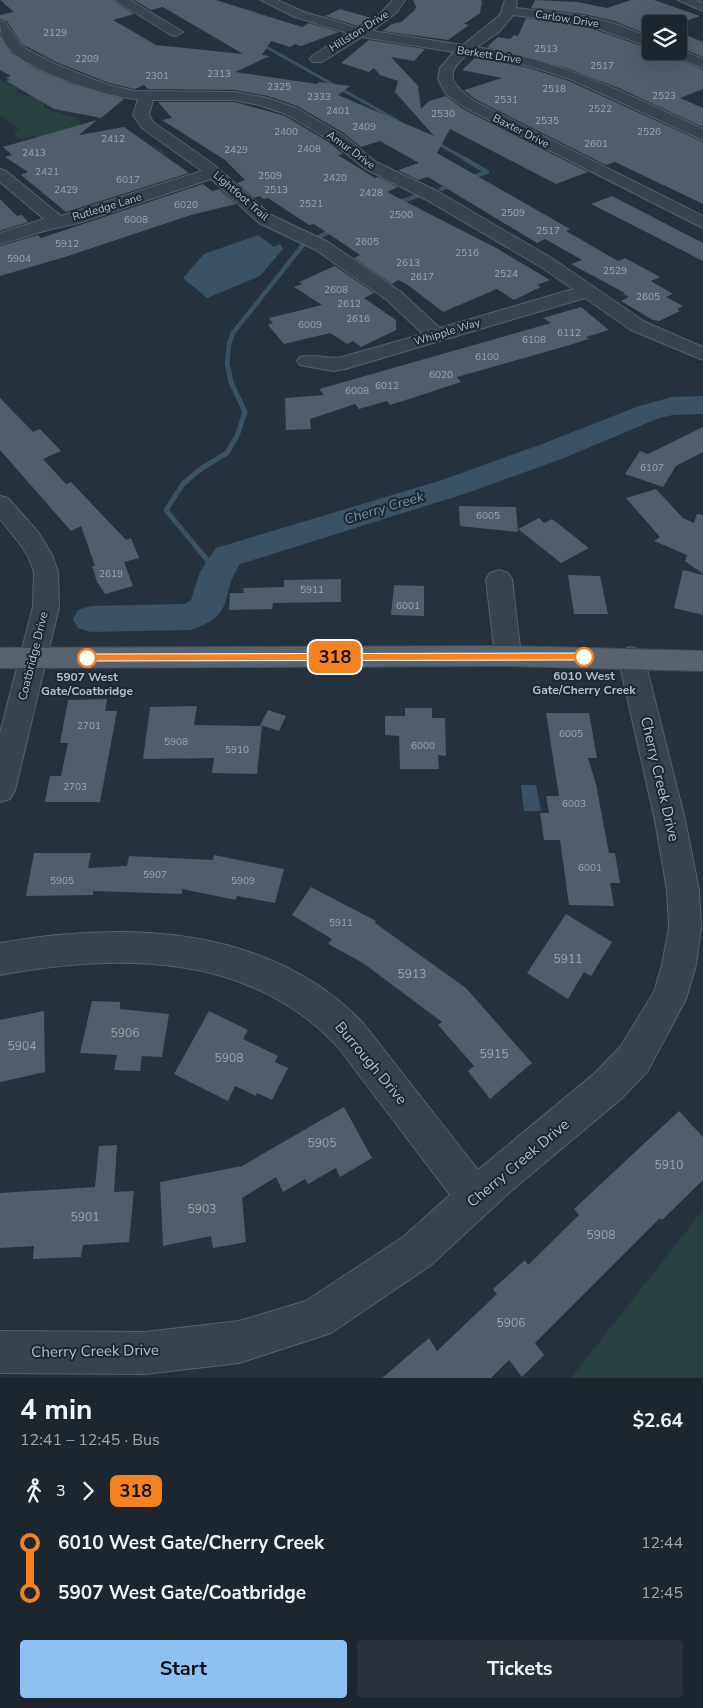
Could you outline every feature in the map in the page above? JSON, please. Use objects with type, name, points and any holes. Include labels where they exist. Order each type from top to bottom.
[{"type":"main road","points":[[0,658],[508,656],[632,657],[703,661]]},
{"type":"street","points":[[121,0],[176,32]]},
{"type":"street","name":"Berkett Drive","points":[[267,0],[313,21],[358,33],[532,62],[564,73],[703,135]]},
{"type":"street","name":"Hillston Drive","points":[[317,59],[392,10],[398,0]]},
{"type":"street","points":[[684,0],[703,7]]},
{"type":"street","name":"Carlow Drive","points":[[510,6],[589,21],[642,40]]},
{"type":"street","name":"Baxter Drive","points":[[510,6],[502,22],[448,65],[444,72],[446,86],[459,98],[703,223]]},
{"type":"street","name":"Amur Drive","points":[[0,26],[16,48],[15,55],[50,67],[104,90],[123,94],[236,96],[285,108],[337,138],[370,165],[430,195],[547,263],[647,331],[703,354]]},
{"type":"street","points":[[687,57],[703,64]]},
{"type":"street","name":"Lightfoot Trail","points":[[147,95],[141,119],[214,173],[265,219],[322,246],[394,296],[436,335]]},
{"type":"street","name":"Rutledge Lane","points":[[0,239],[214,173]]},
{"type":"street","points":[[0,174],[58,222]]},
{"type":"street","name":"Whipple Way","points":[[306,362],[333,365],[345,363],[587,291]]},
{"type":"street","name":"Amur Drive","points":[[683,345],[703,344]]},
{"type":"street","name":"Coatbridge Drive","points":[[0,504],[30,538],[40,555],[46,572],[46,606],[0,790]]},
{"type":"street","points":[[499,579],[508,656]]},
{"type":"street","name":"Cherry Creek Drive","points":[[0,1352],[145,1353],[239,1342],[316,1318],[417,1251],[475,1198],[608,1086],[634,1060],[669,999],[679,965],[685,928],[683,890],[670,820],[632,657]]},
{"type":"street","name":"Burrough Drive","points":[[0,959],[41,951],[152,948],[198,952],[233,960],[271,976],[302,993],[332,1016],[359,1045],[475,1198]]},
{"type":"green space","points":[[0,80],[19,89],[16,92],[22,95],[43,101],[45,108],[79,119],[82,128],[71,131],[122,156],[157,146],[166,153],[122,167],[57,151],[35,136],[21,140],[13,133],[20,129],[0,115]]},
{"type":"green space","points":[[703,1210],[703,1378],[571,1378]]},
{"type":"water","points":[[258,235],[274,247],[280,244],[283,249],[260,276],[207,298],[183,278],[204,254]]},
{"type":"water","points":[[521,785],[536,785],[541,811],[524,811]]},
{"type":"building","points":[[0,0],[113,0],[134,14],[113,20],[156,45],[243,54],[163,7],[151,10],[134,0],[216,0],[302,27],[309,23],[339,32],[301,46],[295,44],[290,47],[271,41],[262,55],[270,56],[235,72],[317,84],[319,82],[350,86],[338,95],[434,136],[395,92],[398,81],[380,75],[374,68],[369,72],[341,63],[369,40],[425,49],[414,61],[391,57],[420,88],[418,87],[421,109],[429,101],[446,96],[463,109],[588,172],[556,184],[450,129],[437,153],[570,229],[566,231],[618,261],[625,258],[660,277],[651,281],[673,294],[666,297],[683,306],[677,309],[680,311],[659,321],[653,320],[621,301],[629,297],[623,294],[625,293],[571,264],[582,260],[545,239],[537,243],[428,177],[418,180],[398,170],[419,163],[380,141],[361,147],[344,133],[297,106],[268,96],[235,90],[148,89],[144,85],[135,89],[109,83],[56,62],[22,44],[7,21],[0,19],[0,15],[14,12]]},
{"type":"building","points":[[413,0],[482,1],[480,13],[464,24],[469,25],[448,40],[382,31],[392,24],[401,22],[415,10],[416,7]]},
{"type":"building","points":[[535,0],[577,2],[607,8],[631,0],[654,0],[700,16],[687,21],[687,15],[642,15],[642,32],[614,21],[584,14],[531,8]]},
{"type":"building","points":[[340,9],[371,18],[358,26],[325,16]]},
{"type":"building","points":[[526,18],[584,26],[642,46],[642,60],[681,60],[703,70],[703,89],[680,98],[703,108],[703,127],[621,89],[567,68],[487,47],[498,37],[510,39],[514,35],[518,36]]},
{"type":"building","points":[[0,35],[11,53],[36,69],[72,84],[124,99],[101,118],[54,109],[6,81],[10,80],[6,78],[11,76],[0,70]]},
{"type":"building","points":[[687,35],[703,42],[703,57],[687,50]]},
{"type":"building","points":[[476,57],[529,68],[569,81],[703,142],[703,204],[615,162],[606,165],[475,99],[464,90],[502,78],[462,70]]},
{"type":"building","points":[[158,102],[235,102],[285,116],[330,143],[343,154],[338,155],[375,178],[378,177],[398,187],[387,192],[498,249],[550,280],[537,285],[541,287],[514,300],[497,289],[443,312],[408,285],[398,280],[392,284],[354,258],[360,255],[314,224],[309,225],[268,198],[264,199],[259,196],[254,198],[237,183],[245,180],[225,160],[162,120],[172,118]]},
{"type":"building","points":[[97,120],[79,135],[124,127],[189,173],[66,212],[21,175],[28,172],[5,157],[12,155],[3,147]]},
{"type":"building","points":[[203,184],[212,191],[219,189],[236,204],[191,215],[68,256],[0,276],[0,246],[38,235],[41,238]]},
{"type":"building","points":[[612,196],[703,243],[703,261],[591,204]]},
{"type":"building","points":[[0,199],[17,216],[22,215],[28,222],[0,231]]},
{"type":"building","points":[[335,266],[374,293],[364,298],[396,320],[396,330],[361,347],[353,341],[347,344],[330,333],[284,344],[268,325],[273,323],[269,318],[322,305],[294,287],[302,284],[299,282]]},
{"type":"building","points":[[581,307],[609,330],[586,337],[589,339],[570,345],[457,377],[461,382],[390,405],[387,401],[359,409],[355,404],[310,419],[311,429],[286,430],[285,398],[324,395],[319,389],[551,323],[543,318]]},
{"type":"building","points":[[0,398],[33,432],[40,429],[61,451],[43,459],[66,484],[71,482],[126,540],[131,538],[139,558],[124,562],[133,586],[105,594],[97,582],[92,566],[95,566],[81,526],[71,531],[0,450]]},
{"type":"building","points":[[703,427],[703,452],[676,466],[663,487],[625,474],[640,451],[648,454]]},
{"type":"building","points":[[656,489],[683,518],[694,523],[697,514],[703,515],[703,574],[685,561],[687,555],[654,541],[660,537],[626,498]]},
{"type":"building","points":[[459,506],[516,507],[518,532],[460,526]]},
{"type":"building","points":[[539,518],[544,523],[552,519],[589,548],[561,563],[518,529]]},
{"type":"building","points":[[683,570],[703,575],[703,615],[674,608]]},
{"type":"building","points":[[568,575],[600,576],[608,614],[574,614]]},
{"type":"building","points":[[341,579],[341,602],[273,603],[272,609],[229,610],[230,593],[244,593],[243,588],[284,587],[284,580]]},
{"type":"building","points":[[394,585],[424,586],[424,616],[391,615]]},
{"type":"building","points":[[107,699],[105,711],[117,711],[100,802],[45,802],[50,776],[61,776],[68,743],[60,743],[68,700]]},
{"type":"building","points":[[197,706],[194,725],[262,726],[257,774],[212,773],[214,758],[143,759],[150,707]]},
{"type":"building","points":[[405,708],[432,708],[432,718],[445,718],[446,756],[438,755],[439,769],[400,769],[399,736],[385,735],[385,716],[405,716]]},
{"type":"building","points":[[268,710],[286,716],[279,731],[260,725]]},
{"type":"building","points":[[546,713],[589,713],[597,758],[588,758],[596,784],[609,853],[615,853],[620,883],[610,883],[614,906],[569,905],[560,840],[544,840],[540,813],[549,813],[546,796],[559,796]]},
{"type":"building","points":[[34,853],[91,853],[88,868],[127,866],[129,856],[213,860],[214,855],[284,869],[275,903],[237,896],[236,900],[182,889],[182,894],[93,891],[93,895],[26,896]]},
{"type":"building","points":[[311,887],[376,921],[375,923],[466,988],[532,1063],[490,1099],[468,1071],[474,1066],[438,1025],[442,1022],[363,963],[328,944],[332,939],[292,915]]},
{"type":"building","points":[[566,914],[612,942],[591,976],[584,972],[568,999],[527,973]]},
{"type":"building","points":[[92,1001],[120,1002],[120,1009],[169,1014],[162,1057],[142,1056],[140,1071],[114,1070],[117,1055],[80,1053]]},
{"type":"building","points":[[44,1011],[45,1072],[0,1082],[0,1020]]},
{"type":"building","points":[[209,1011],[248,1030],[243,1039],[278,1056],[275,1062],[288,1068],[272,1100],[257,1093],[256,1096],[235,1086],[228,1101],[174,1074]]},
{"type":"building","points":[[344,1107],[372,1158],[340,1177],[336,1168],[308,1184],[305,1179],[283,1192],[276,1177],[242,1198],[246,1242],[213,1248],[211,1236],[163,1246],[160,1182],[242,1166]]},
{"type":"building","points":[[679,1111],[703,1137],[703,1180],[662,1220],[660,1218],[535,1343],[544,1355],[522,1377],[509,1360],[491,1378],[382,1378],[429,1338],[437,1351],[497,1294],[493,1289],[525,1260],[528,1265],[579,1215],[574,1209]]},
{"type":"building","points":[[117,1145],[114,1192],[134,1191],[129,1242],[83,1245],[81,1257],[33,1259],[34,1246],[0,1248],[0,1193],[95,1187],[99,1146]]},
{"type":"waterway","points":[[261,44],[398,121]]},
{"type":"waterway","points":[[435,142],[467,160]]},
{"type":"waterway","points":[[465,159],[487,172],[470,178]]},
{"type":"waterway","points":[[441,189],[453,184]]},
{"type":"waterway","points":[[397,203],[417,196]]},
{"type":"waterway","points":[[227,363],[229,344],[233,333],[303,245],[333,230]]},
{"type":"waterway","points":[[217,572],[166,510],[183,484],[202,468],[227,453],[237,436],[245,412],[231,382],[227,363]]},
{"type":"waterway","name":"Cherry Creek","points":[[91,619],[190,617],[206,608],[217,572],[228,556],[453,487],[553,451],[649,412],[672,406],[703,405]]},
{"type":"bus line","name":"318","points":[[87,658],[584,657]]},
{"type":"place","name":"6010 West Gate/Cherry Creek","points":[[584,657]]},
{"type":"place","name":"5907 West Gate/Coatbridge","points":[[87,658]]}]
